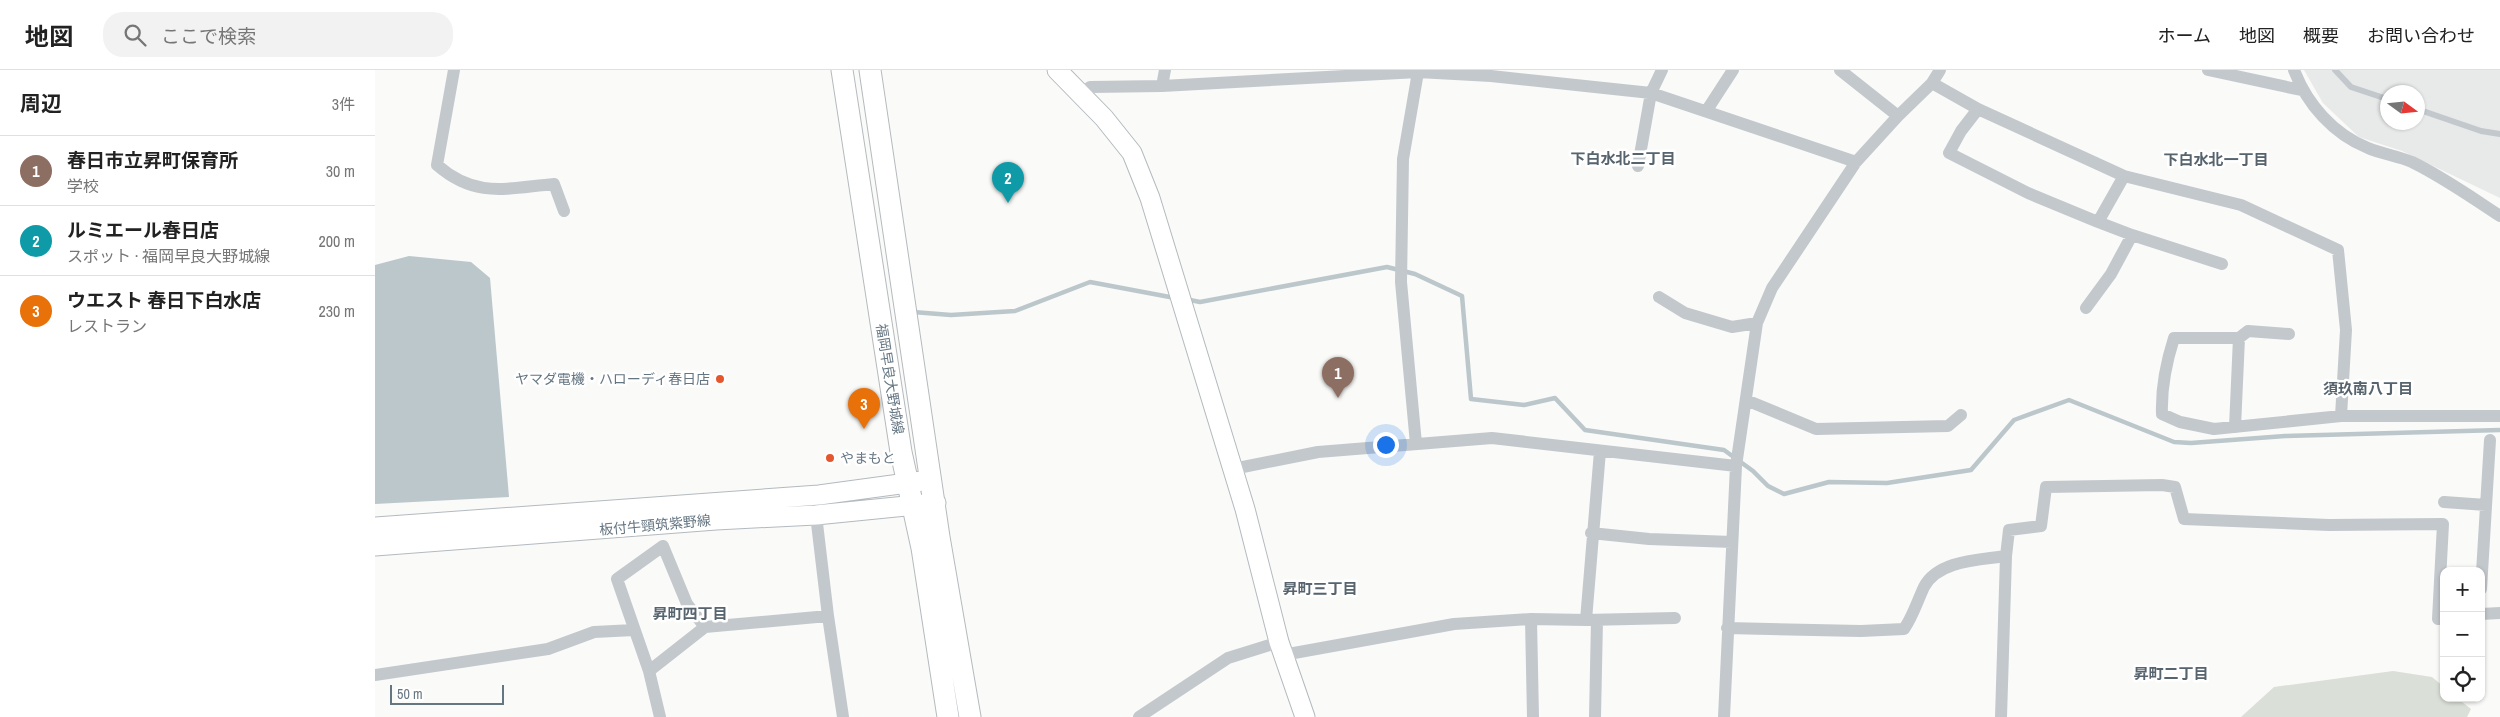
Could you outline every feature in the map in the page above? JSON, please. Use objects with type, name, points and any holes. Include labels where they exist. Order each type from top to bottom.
[{"type":"main road","name":"福岡早良大野城線","points":[[842,70],[907,484],[913,504],[948,717]]},
{"type":"main road","name":"福岡早良大野城線","points":[[870,70],[936,503],[939,537],[970,717]]},
{"type":"main road","points":[[1057,70],[1104,118],[1132,153],[1150,198],[1233,469],[1281,648],[1305,717]]},
{"type":"main road","name":"板付牛頸筑紫野線","points":[[375,527],[819,495],[907,484],[931,479]]},
{"type":"main road","name":"板付牛頸筑紫野線","points":[[375,546],[716,520],[816,515],[936,503]]},
{"type":"street","points":[[455,70],[437,165],[452,178],[487,190],[554,184],[564,212]]},
{"type":"street","points":[[1162,86],[1165,70]]},
{"type":"street","points":[[1638,166],[1651,93],[1662,70]]},
{"type":"street","points":[[1707,110],[1733,70]]},
{"type":"street","points":[[1840,70],[1898,116]]},
{"type":"street","points":[[1724,717],[1727,628],[1737,466],[1757,323],[1772,288],[1856,162],[1898,116],[1932,83],[1940,70]]},
{"type":"street","points":[[2208,70],[2301,90]]},
{"type":"street","points":[[2294,70],[2301,90],[2326,122],[2366,148],[2419,166],[2453,184],[2500,216]]},
{"type":"street","points":[[1081,95],[1091,86],[1162,86],[1377,72],[1491,76],[1651,93],[1707,110],[1856,162]]},
{"type":"street","points":[[1416,444],[1401,272],[1403,158],[1418,72]]},
{"type":"street","points":[[1932,83],[1978,109],[2124,176],[2241,205],[2338,250],[2346,330],[2341,416]]},
{"type":"street","points":[[1978,109],[1961,131],[1949,153],[2028,193],[2098,222],[2222,264]]},
{"type":"street","points":[[2098,222],[2124,176]]},
{"type":"street","points":[[2086,308],[2111,274],[2132,235]]},
{"type":"street","points":[[1659,297],[1685,314],[1732,327],[1757,323]]},
{"type":"street","points":[[2289,334],[2248,331],[2239,338],[2174,338],[2166,362],[2161,394],[2162,414],[2180,422],[2213,429],[2341,416],[2500,416]]},
{"type":"street","points":[[2235,427],[2239,338]]},
{"type":"street","points":[[1746,400],[1816,429],[1947,426],[1961,415]]},
{"type":"street","points":[[1233,469],[1318,452],[1492,438],[1737,466]]},
{"type":"street","points":[[2482,567],[2490,440]]},
{"type":"street","points":[[1595,717],[1591,620],[1591,533],[1600,451]]},
{"type":"street","points":[[2001,717],[2006,556],[2009,530],[2041,526],[2046,487],[2162,485],[2175,487],[2184,519],[2329,525],[2443,524],[2438,619],[2440,619]]},
{"type":"street","points":[[2444,502],[2486,505]]},
{"type":"street","points":[[816,515],[843,717]]},
{"type":"street","points":[[1591,533],[1649,539],[1732,542]]},
{"type":"street","points":[[660,717],[649,672],[617,579],[663,546],[687,604],[705,627]]},
{"type":"street","points":[[1727,628],[1904,630],[1912,618],[1925,585],[1939,571],[1956,565],[2006,556]]},
{"type":"street","points":[[2485,614],[2500,612]]},
{"type":"street","points":[[649,672],[705,627],[828,616]]},
{"type":"street","points":[[1139,717],[1228,658],[1281,648],[1454,624],[1531,619],[1675,618]]},
{"type":"street","points":[[1531,619],[1533,717]]},
{"type":"street","points":[[375,675],[548,649],[594,632],[635,630]]},
{"type":"lane","points":[[2335,70],[2351,87],[2380,97]]},
{"type":"lane","points":[[2425,112],[2481,131],[2500,134]]},
{"type":"shaded area","points":[[2304,70],[2500,70],[2500,198],[2402,151],[2359,137],[2323,103]]},
{"type":"shaded area","points":[[409,256],[471,262],[490,278],[509,497],[375,504],[375,265]]},
{"type":"shaded area","points":[[2393,671],[2432,677],[2440,684],[2440,702],[2462,702],[2471,709],[2467,717],[2241,717],[2274,687]]},
{"type":"waterway","points":[[1185,299],[1200,302],[1387,267],[1415,274],[1462,296],[1471,399],[1524,405],[1555,398],[1585,430],[1724,450],[1753,471],[1768,486],[1784,494],[1829,482],[1887,483],[1971,470],[2014,420],[2069,400],[2174,442],[2191,443],[2285,436],[2500,430]]},
{"type":"waterway","points":[[913,312],[951,315],[1015,311],[1090,282],[1175,298]]},
{"type":"place","name":"ルミエール春日店","points":[[1008,203]]},
{"type":"place","name":"ヤマダ電機・ハローディ春日店","points":[[720,379]]},
{"type":"place","name":"春日市立昇町保育所","points":[[1338,398]]},
{"type":"place","name":"ウエスト 春日下白水店","points":[[864,429]]},
{"type":"place","name":"やまもと","points":[[830,458]]},
{"type":"district","name":"下白水北二丁目","points":[[1623,159]]},
{"type":"district","name":"下白水北一丁目","points":[[2216,160]]},
{"type":"district","name":"須玖南八丁目","points":[[2368,389]]},
{"type":"district","name":"昇町三丁目","points":[[1320,589]]},
{"type":"district","name":"昇町四丁目","points":[[690,614]]},
{"type":"district","name":"昇町二丁目","points":[[2171,674]]}]
